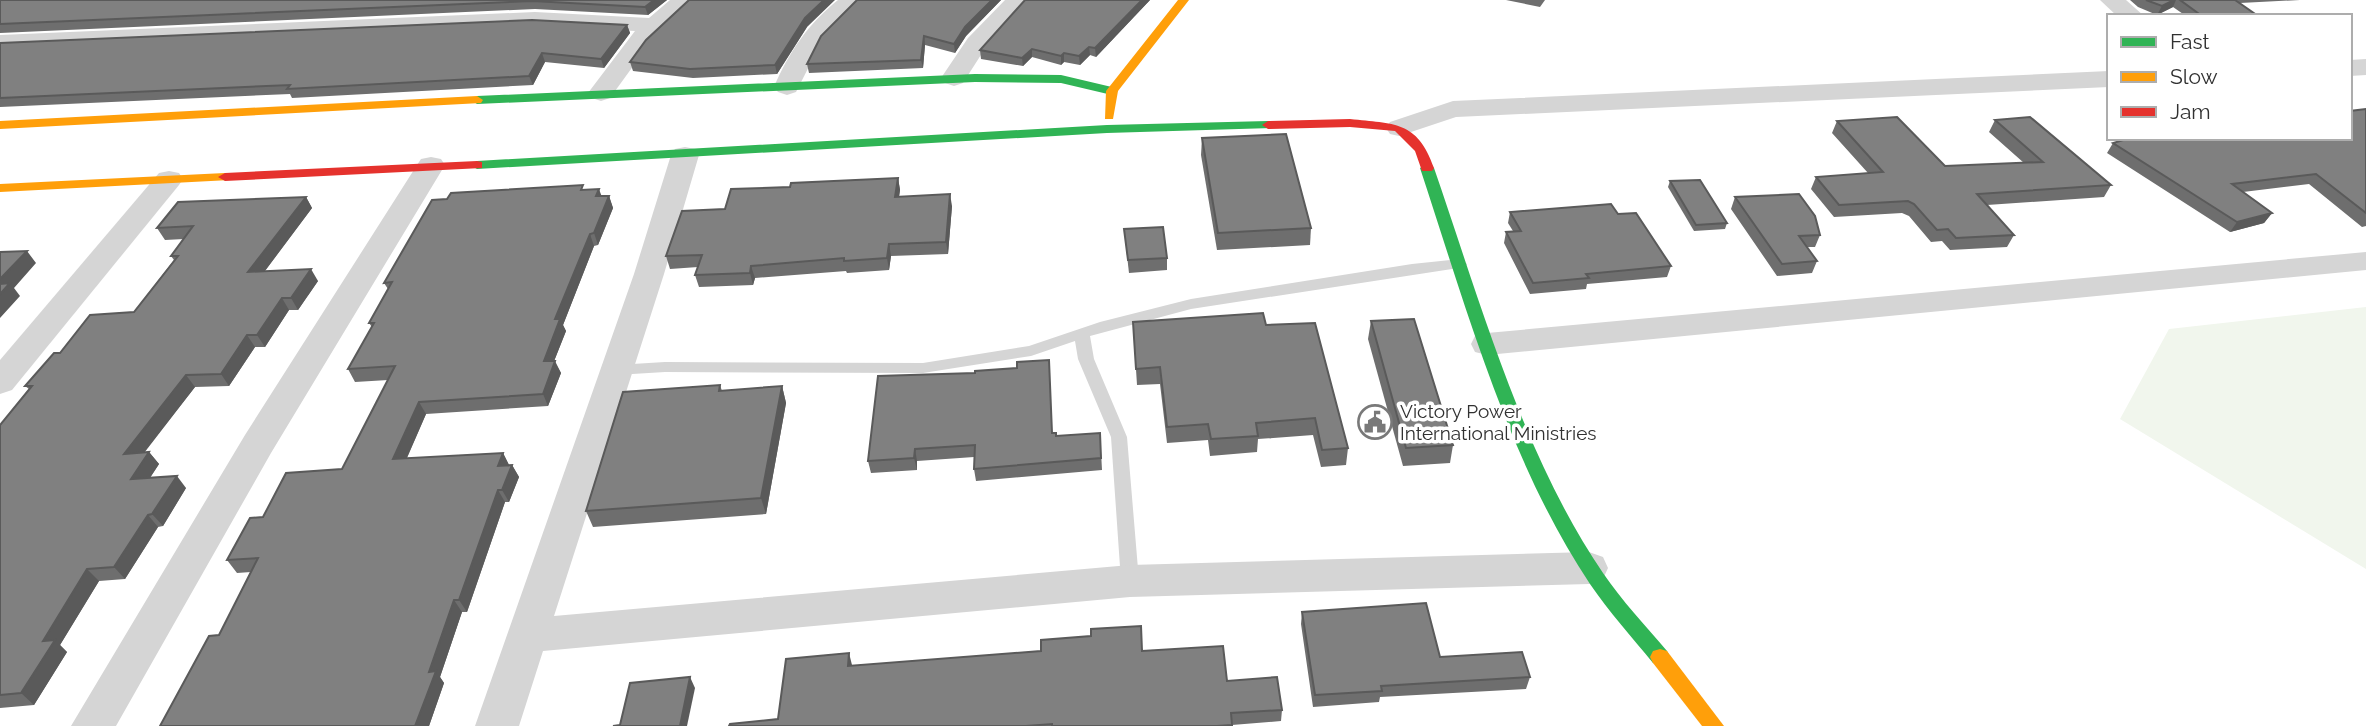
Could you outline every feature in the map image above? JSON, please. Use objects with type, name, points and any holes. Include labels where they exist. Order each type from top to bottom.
[{"type":"street","points":[[601,93],[622,60],[652,24],[685,0]]},
{"type":"street","points":[[787,87],[796,61],[809,39],[852,0]]},
{"type":"street","points":[[954,78],[977,43],[1018,0]]},
{"type":"street","points":[[1107,129],[1112,91],[1184,0]]},
{"type":"street","points":[[2112,0],[2130,14]]},
{"type":"street","points":[[0,42],[535,19],[652,24]]},
{"type":"street","points":[[0,125],[601,93],[954,78],[1061,79],[1112,91]]},
{"type":"street","points":[[0,188],[431,165],[685,155],[1107,129],[1350,123],[1399,128],[1453,109],[2107,79]]},
{"type":"street","points":[[1399,128],[1422,150],[1488,344],[1548,493],[1590,568],[1714,726]]},
{"type":"street","points":[[497,726],[649,274],[685,155]]},
{"type":"street","points":[[93,726],[258,444],[431,165]]},
{"type":"street","points":[[0,382],[169,179]]},
{"type":"street","points":[[1488,344],[2366,261]]},
{"type":"street","points":[[528,635],[1130,581],[1590,568]]},
{"type":"lane","points":[[616,370],[665,367],[923,368],[1031,351],[1191,304],[1412,269],[1460,264]]},
{"type":"lane","points":[[1082,334],[1086,359],[1119,437],[1130,581]]},
{"type":"shaded area","points":[[2366,307],[2366,569],[2120,419],[2169,329]]},
{"type":"building","points":[[0,0],[654,0],[645,7],[532,1],[0,24]]},
{"type":"building","points":[[689,0],[824,0],[805,18],[775,65],[690,69],[630,62],[646,40]]},
{"type":"building","points":[[857,0],[992,0],[965,27],[954,44],[924,36],[921,60],[807,64],[821,36]]},
{"type":"building","points":[[1025,0],[1142,0],[1095,48],[1089,47],[1079,56],[1064,53],[1061,56],[1032,49],[1022,58],[980,50]]},
{"type":"building","points":[[2146,0],[2174,0],[2162,6]]},
{"type":"building","points":[[2180,0],[2235,0],[2255,14],[2199,14]]},
{"type":"building","points":[[532,20],[627,25],[601,59],[542,53],[529,76],[287,89],[290,85],[0,98],[0,43]]},
{"type":"building","points":[[2366,109],[2366,213],[2316,174],[2232,184],[2272,213],[2237,222],[2113,143],[2123,140],[2352,140],[2352,111]]},
{"type":"building","points":[[1897,117],[1945,166],[2043,162],[1995,120],[2030,117],[2111,185],[1977,194],[2014,235],[1956,238],[1948,229],[1937,230],[1914,204],[1908,201],[1839,205],[1816,177],[1883,172],[1837,121]]},
{"type":"building","points":[[1286,134],[1311,228],[1218,233],[1202,138]]},
{"type":"building","points":[[898,178],[895,197],[950,194],[946,242],[889,244],[887,258],[844,261],[844,258],[751,266],[750,273],[695,275],[702,255],[666,256],[682,211],[725,209],[731,189]]},
{"type":"building","points":[[1700,180],[1727,223],[1696,225],[1670,181]]},
{"type":"building","points":[[583,185],[581,190],[599,189],[596,196],[609,196],[594,233],[590,234],[555,319],[560,319],[544,361],[555,361],[543,394],[419,402],[393,459],[503,453],[498,466],[512,465],[502,490],[498,490],[459,600],[454,600],[429,672],[436,671],[415,726],[160,726],[209,636],[219,635],[258,558],[227,560],[250,518],[263,517],[286,473],[342,469],[395,366],[348,369],[374,323],[369,323],[392,282],[384,283],[432,200],[447,199],[451,193]]},
{"type":"building","points":[[1799,194],[1815,216],[1820,235],[1799,236],[1817,261],[1782,264],[1735,197]]},
{"type":"building","points":[[306,197],[248,272],[311,269],[291,298],[282,298],[257,335],[247,335],[221,374],[186,375],[124,454],[149,452],[131,479],[177,476],[114,567],[87,569],[43,641],[55,640],[21,693],[0,695],[0,425],[32,386],[25,386],[54,353],[60,353],[90,315],[134,312],[178,256],[171,256],[193,226],[157,228],[178,202]]},
{"type":"building","points":[[1611,204],[1618,214],[1636,213],[1671,266],[1586,274],[1589,278],[1533,283],[1506,232],[1521,231],[1510,212]]},
{"type":"building","points":[[1163,227],[1167,258],[1128,260],[1124,229]]},
{"type":"building","points":[[27,251],[0,279],[0,252]]},
{"type":"building","points":[[10,283],[0,294],[0,284]]},
{"type":"building","points":[[1263,313],[1266,325],[1315,323],[1348,448],[1322,450],[1315,418],[1256,423],[1258,436],[1211,439],[1208,424],[1167,427],[1160,367],[1136,369],[1133,322]]},
{"type":"building","points":[[1414,319],[1453,445],[1406,448],[1371,321]]},
{"type":"building","points":[[1049,360],[1052,433],[1056,433],[1056,436],[1100,433],[1101,458],[974,469],[975,445],[915,449],[914,458],[868,461],[878,376],[975,373],[1017,368],[1017,362]]},
{"type":"building","points":[[720,385],[719,391],[782,386],[761,498],[586,511],[623,392]]},
{"type":"building","points":[[1426,603],[1440,657],[1522,652],[1530,677],[1381,686],[1382,691],[1315,695],[1302,612]]},
{"type":"building","points":[[1141,626],[1142,651],[1223,646],[1227,681],[1277,677],[1282,710],[1231,713],[1232,725],[1217,726],[729,726],[778,719],[786,659],[849,653],[848,666],[1041,651],[1041,640],[1091,636],[1091,629]]},
{"type":"building","points":[[690,677],[680,726],[613,726],[620,725],[630,683]]},
{"type":"traffic: fast","points":[[477,100],[975,78],[1061,79],[1112,91]]},
{"type":"traffic: fast","points":[[477,165],[1107,129],[1268,125]]},
{"type":"traffic: fast","points":[[1427,168],[1497,371],[1538,470],[1596,577],[1660,657]]},
{"type":"traffic: slow","points":[[1109,116],[1112,91],[1184,0]]},
{"type":"traffic: slow","points":[[0,125],[477,100]]},
{"type":"traffic: slow","points":[[0,188],[225,177]]},
{"type":"traffic: slow","points":[[1660,657],[1714,726]]},
{"type":"traffic: jam","points":[[1268,125],[1350,123],[1399,128],[1421,150],[1427,168]]},
{"type":"traffic: jam","points":[[225,177],[477,165]]},
{"type":"place","name":"Victory Power International Ministries","points":[[1375,422]]}]
